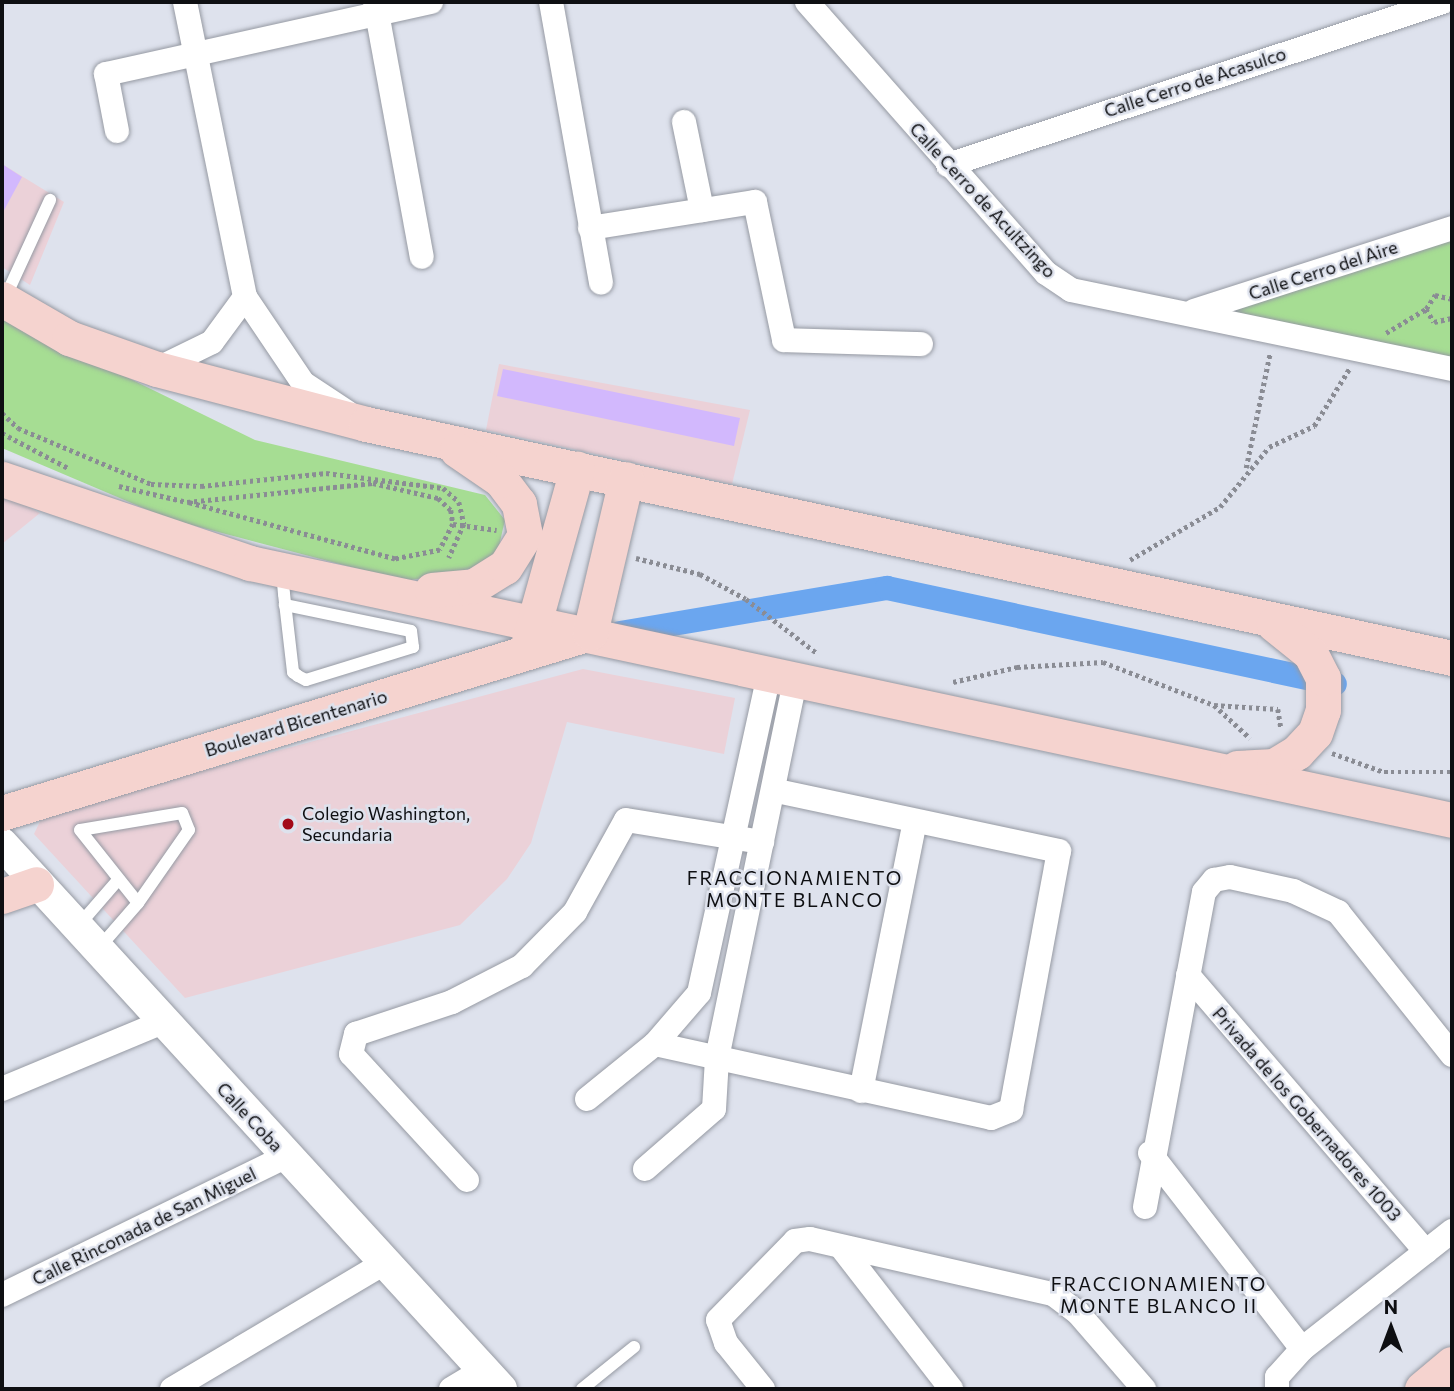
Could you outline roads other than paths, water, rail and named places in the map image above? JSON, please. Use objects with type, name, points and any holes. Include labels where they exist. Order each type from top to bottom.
[{"type":"main road","points":[[3,299],[69,338],[158,369],[366,424],[626,479],[1089,584],[1452,658]]},
{"type":"main road","points":[[2,479],[167,539],[282,569],[412,578],[474,586],[505,567],[525,535],[519,504],[500,480],[442,440]]},
{"type":"main road","points":[[530,637],[577,470]]},
{"type":"main road","points":[[590,633],[626,479]]},
{"type":"main road","points":[[412,578],[530,637],[590,633],[781,680],[1452,820]]},
{"type":"main road","points":[[1206,770],[1274,766],[1287,737],[1323,709],[1323,678],[1311,654],[1271,621]]},
{"type":"main road","name":"Boulevard Bicentenario","points":[[2,813],[530,637]]},
{"type":"main road","points":[[2,896],[36,884]]},
{"type":"main road","points":[[1422,1389],[1452,1364]]},
{"type":"street","points":[[186,2],[245,297],[303,383],[366,424]]},
{"type":"street","points":[[117,131],[106,74],[376,8],[430,2]]},
{"type":"street","points":[[551,2],[601,283]]},
{"type":"street","name":"Calle Cerro de Acultzingo","points":[[807,2],[1046,273],[1071,290],[1097,300],[1194,311],[1274,332],[1452,369]]},
{"type":"street","name":"Calle Cerro de Acasulco","points":[[948,165],[1443,2]]},
{"type":"street","points":[[376,8],[422,257]]},
{"type":"street","points":[[684,122],[702,210]]},
{"type":"street","points":[[590,228],[755,202],[784,340],[921,344]]},
{"type":"street","name":"Calle Cerro del Aire","points":[[1194,311],[1452,228]]},
{"type":"street","points":[[158,369],[212,342],[245,297]]},
{"type":"street","points":[[645,1169],[714,1109],[718,1058],[773,790],[781,680]]},
{"type":"street","points":[[587,1100],[655,1044],[699,993],[709,968],[735,838],[781,680]]},
{"type":"street","points":[[655,1044],[991,1118],[1011,1110],[1062,863],[1059,851],[1048,844],[915,821],[773,790]]},
{"type":"street","points":[[467,1180],[351,1054],[356,1034],[452,1002],[522,966],[575,912],[626,820],[762,842]]},
{"type":"street","points":[[861,1090],[915,821]]},
{"type":"street","name":"Calle Coba","points":[[2,844],[492,1380]]},
{"type":"street","points":[[1145,1207],[1150,1153],[1204,892],[1214,880],[1230,877],[1317,898],[1338,912],[1452,1055]]},
{"type":"street","name":"Privada de los Gobernadores 1003","points":[[1188,975],[1426,1252]]},
{"type":"street","points":[[2,1089],[163,1022]]},
{"type":"street","points":[[1150,1153],[1302,1349]]},
{"type":"street","name":"Calle Rinconada de San Miguel","points":[[2,1295],[286,1156]]},
{"type":"street","points":[[1277,1389],[1277,1377],[1302,1349],[1452,1231]]},
{"type":"street","points":[[764,1389],[726,1343],[722,1311],[795,1241],[841,1247],[1053,1294],[1078,1313],[1144,1389]]},
{"type":"street","points":[[841,1247],[951,1389]]},
{"type":"street","points":[[172,1389],[384,1263]]},
{"type":"street","points":[[451,1389],[492,1380]]},
{"type":"lane","points":[[3,299],[50,200]]},
{"type":"lane","points":[[282,569],[285,605],[293,672],[306,680],[413,647],[411,631],[285,605]]},
{"type":"lane","points":[[87,939],[138,903],[189,830],[182,813],[80,830],[138,903]]},
{"type":"lane","points":[[87,939],[118,880]]},
{"type":"lane","points":[[582,1389],[634,1347]]},
{"type":"waterway","points":[[620,633],[887,588],[1335,684]]},
{"type":"place","name":"Colegio Washington, Secundaria","points":[[288,824]]},
{"type":"district","name":"FRACCIONAMIENTO MONTE BLANCO","points":[[795,889]]},
{"type":"district","name":"FRACCIONAMIENTO MONTE BLANCO II","points":[[1159,1295]]}]
